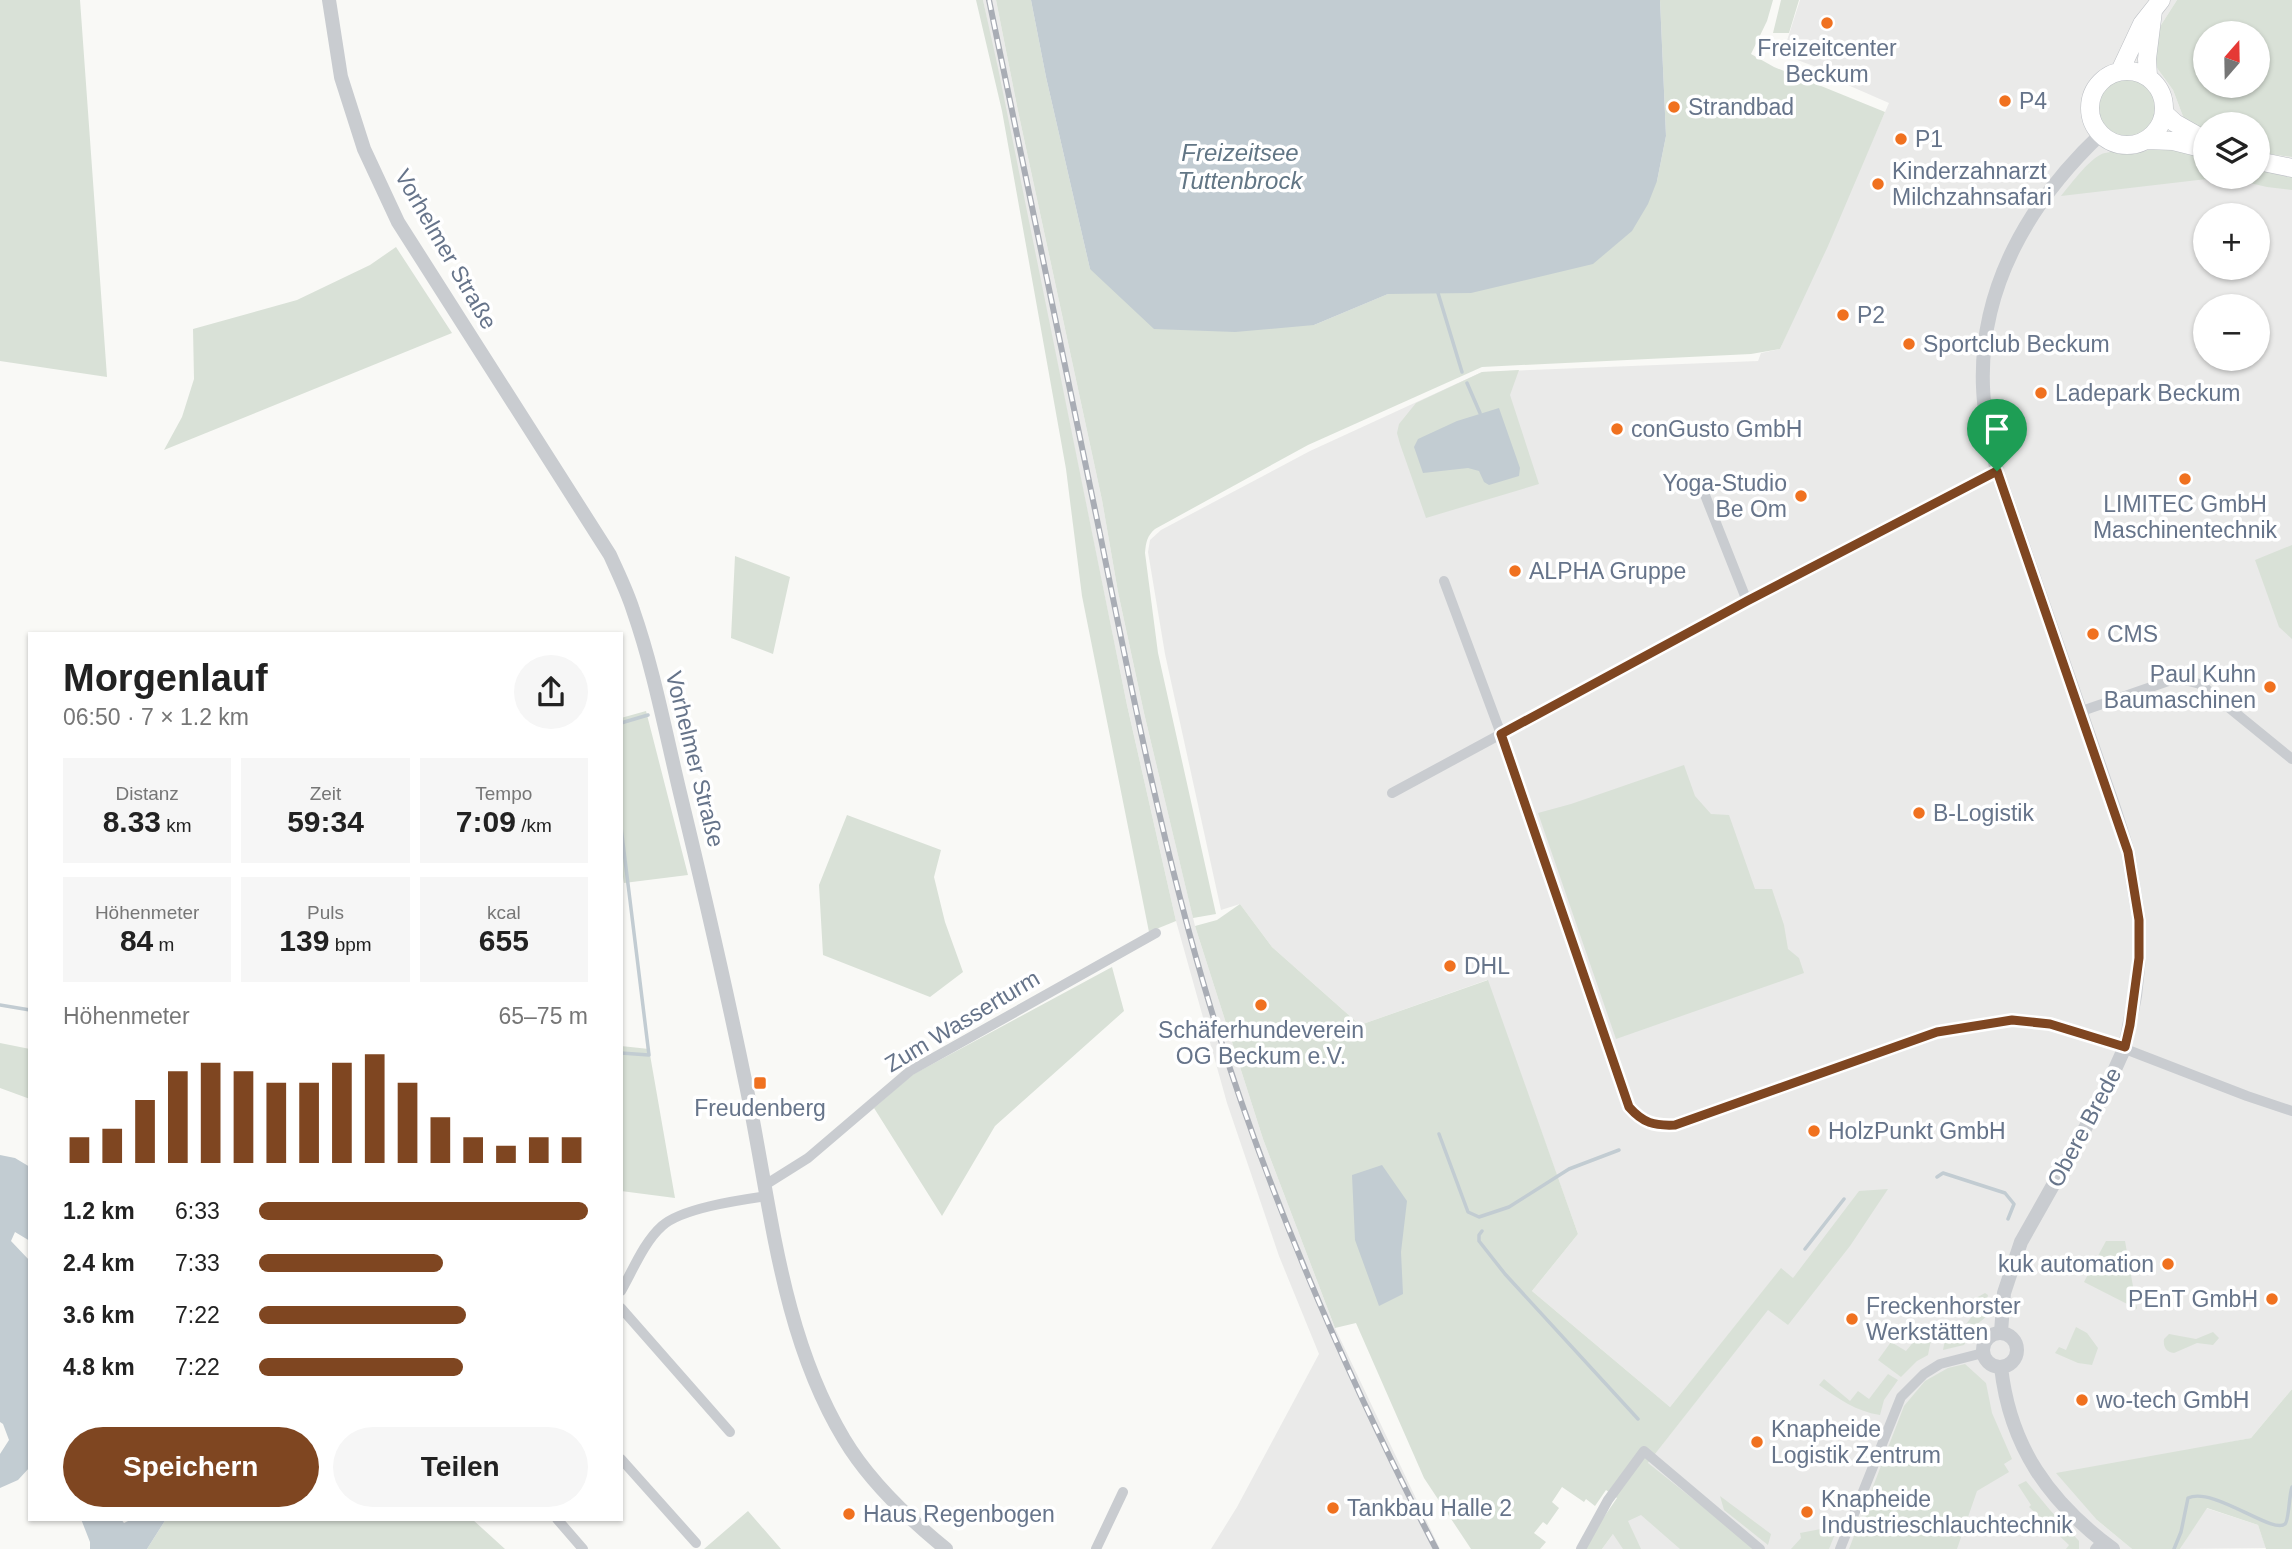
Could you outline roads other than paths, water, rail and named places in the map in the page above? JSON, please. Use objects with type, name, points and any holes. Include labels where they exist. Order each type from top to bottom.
[{"type":"main road","points":[[2120,71],[2142,24],[2157,5]]},
{"type":"main road","points":[[2148,76],[2147,59],[2157,5]]},
{"type":"main road","points":[[2120,71],[2139,72],[2148,76],[2162,93],[2164,113],[2155,133],[2147,139],[2128,145],[2118,144],[2101,134],[2091,117],[2091,97],[2102,80],[2120,71]]},
{"type":"main road","points":[[2164,113],[2193,133]]},
{"type":"main road","points":[[2147,139],[2173,141],[2193,147]]},
{"type":"main road","points":[[2270,163],[2292,168]]},
{"type":"street","name":"Vorhelmer Straße","points":[[329,0],[344,89],[363,149],[398,222],[610,555],[633,609],[701,882],[746,1086],[780,1265],[801,1348],[844,1441],[879,1485],[924,1531],[946,1549]]},
{"type":"street","name":"Obere Brede","points":[[2001,1332],[2004,1293],[2021,1242],[2091,1119],[2125,1047],[2139,958],[2139,920],[2128,852],[1997,471],[1985,420],[1983,386],[1983,355],[1997,285],[2009,256],[2032,214],[2058,177],[2101,134]]},
{"type":"street","points":[[1392,793],[1747,601],[1997,471]]},
{"type":"street","points":[[1703,490],[1747,601]]},
{"type":"street","points":[[1444,581],[1501,734],[1629,1107],[1649,1124],[1675,1125],[1937,1032],[2012,1020],[2050,1024],[2125,1047],[2292,1111]]},
{"type":"street","points":[[2079,712],[2178,678],[2189,679],[2200,684],[2292,759]]},
{"type":"street","name":"Zum Wasserturm","points":[[766,1190],[910,1071],[1156,933]]},
{"type":"street","points":[[623,1288],[654,1234],[664,1224],[676,1217],[766,1190]]},
{"type":"street","points":[[623,1310],[730,1432]]},
{"type":"street","points":[[2001,1332],[2011,1337],[2017,1350],[2012,1362],[2001,1367],[1992,1365],[1983,1353],[1987,1338],[2001,1332]]},
{"type":"street","points":[[1840,1549],[1887,1426],[1901,1398],[1924,1374],[1940,1364],[1983,1353]]},
{"type":"street","points":[[2001,1367],[2008,1408],[2018,1437],[2035,1470],[2073,1516],[2103,1546]]},
{"type":"street","points":[[1581,1549],[1608,1500],[1644,1451],[1759,1549]]},
{"type":"street","points":[[623,1461],[696,1543]]},
{"type":"street","points":[[1096,1549],[1124,1492]]},
{"type":"street","points":[[559,1521],[583,1549]]},
{"type":"street","points":[[572,1536],[572,1549]]},
{"type":"water","name":"Freizeitsee Tuttenbrock","points":[[1031,0],[1660,0],[1666,136],[1657,181],[1648,204],[1632,231],[1593,264],[1471,293],[1388,294],[1314,325],[1235,332],[1154,329],[1090,269]]},
{"type":"water","points":[[1499,408],[1520,468],[1519,476],[1489,485],[1484,482],[1479,471],[1468,468],[1423,473],[1414,447],[1418,439],[1457,421]]},
{"type":"water","points":[[0,1155],[15,1158],[28,1166],[28,1240],[15,1232],[11,1241],[28,1259],[28,1469],[18,1480],[0,1488],[0,1454],[9,1440],[0,1422]]},
{"type":"water","points":[[1382,1165],[1407,1201],[1401,1252],[1403,1294],[1379,1306],[1355,1240],[1352,1175]]},
{"type":"water","points":[[82,1521],[165,1521],[147,1549],[90,1549]]},
{"type":"waterway","points":[[1438,293],[1462,372]]},
{"type":"waterway","points":[[1467,383],[1480,413]]},
{"type":"waterway","points":[[623,722],[648,715]]},
{"type":"waterway","points":[[623,843],[649,1055],[623,1053]]},
{"type":"waterway","points":[[0,1005],[28,1010]]},
{"type":"waterway","points":[[1439,1134],[1468,1212],[1479,1217],[1509,1207],[1569,1169],[1619,1150]]},
{"type":"waterway","points":[[1937,1177],[1943,1173],[2005,1193],[2014,1204],[2008,1219]]},
{"type":"waterway","points":[[1805,1249],[1844,1199]]},
{"type":"waterway","points":[[1482,1231],[1479,1241],[1505,1274],[1638,1419]]},
{"type":"waterway","points":[[2174,1549],[2181,1532],[2188,1498],[2199,1496],[2212,1499],[2278,1526],[2286,1522],[2292,1487]]},
{"type":"railway","points":[[989,0],[1137,713],[1178,891],[1211,1009],[1258,1148],[1311,1284],[1371,1418],[1436,1549]]},
{"type":"place","name":"Freizeitcenter Beckum","points":[[1827,23]]},
{"type":"place","name":"P4","points":[[2005,101]]},
{"type":"place","name":"Strandbad","points":[[1674,107]]},
{"type":"place","name":"P1","points":[[1901,139]]},
{"type":"place","name":"Kinderzahnarzt Milchzahnsafari","points":[[1878,184]]},
{"type":"place","name":"P2","points":[[1843,315]]},
{"type":"place","name":"Sportclub Beckum","points":[[1909,344]]},
{"type":"place","name":"Ladepark Beckum","points":[[2041,393]]},
{"type":"place","name":"conGusto GmbH","points":[[1617,429]]},
{"type":"place","name":"LIMITEC GmbH Maschinentechnik","points":[[2185,479]]},
{"type":"place","name":"Yoga-Studio Be Om","points":[[1801,496]]},
{"type":"place","name":"ALPHA Gruppe","points":[[1515,571]]},
{"type":"place","name":"CMS","points":[[2093,634]]},
{"type":"place","name":"Paul Kuhn Baumaschinen","points":[[2270,687]]},
{"type":"place","name":"B-Logistik","points":[[1919,813]]},
{"type":"place","name":"DHL","points":[[1450,966]]},
{"type":"place","name":"Schäferhundeverein OG Beckum e.V.","points":[[1261,1005]]},
{"type":"place","name":"Freudenberg","points":[[760,1083]]},
{"type":"place","name":"HolzPunkt GmbH","points":[[1814,1131]]},
{"type":"place","name":"kuk automation","points":[[2168,1264]]},
{"type":"place","name":"PEnT GmbH","points":[[2272,1299]]},
{"type":"place","name":"Freckenhorster Werkstätten","points":[[1852,1319]]},
{"type":"place","name":"wo-tech GmbH","points":[[2082,1400]]},
{"type":"place","name":"Knapheide Logistik Zentrum","points":[[1757,1442]]},
{"type":"place","name":"Tankbau Halle 2","points":[[1333,1508]]},
{"type":"place","name":"Knapheide Industrieschlauchtechnik","points":[[1807,1512]]},
{"type":"place","name":"Haus Regenbogen","points":[[849,1514]]}]
